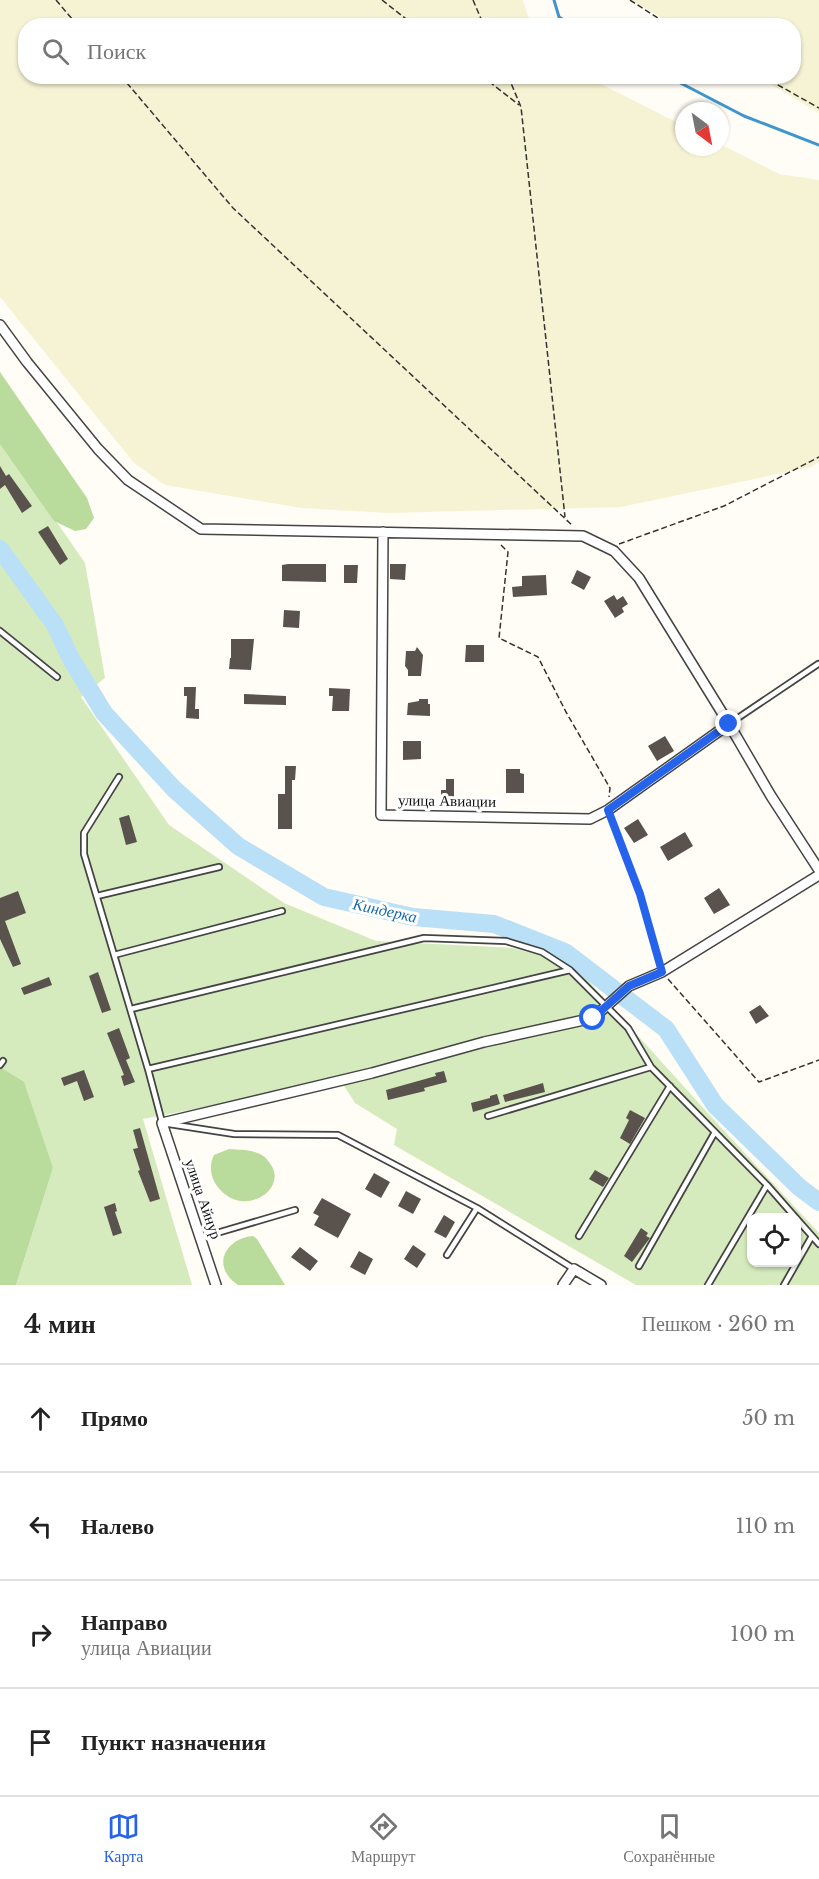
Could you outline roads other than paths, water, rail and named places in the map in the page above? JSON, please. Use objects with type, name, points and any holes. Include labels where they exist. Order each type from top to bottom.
[{"type":"street","points":[[0,326],[98,449],[128,480],[201,529],[583,536],[614,551],[639,578],[819,870]]},
{"type":"street","name":"улица Авиации","points":[[383,532],[381,815],[590,819],[608,810],[729,724]]},
{"type":"street","points":[[162,1123],[484,1042],[593,1018],[629,986],[662,972],[819,875]]},
{"type":"street","name":"улица Айнур","points":[[162,1123],[216,1285]]},
{"type":"street","points":[[563,1285],[574,1269],[601,1285]]},
{"type":"lane","points":[[0,631],[57,677]]},
{"type":"lane","points":[[729,724],[818,664]]},
{"type":"lane","points":[[119,777],[84,833],[84,854],[131,1009],[162,1123],[234,1134],[338,1135],[477,1208],[574,1269]]},
{"type":"lane","points":[[97,896],[219,867]]},
{"type":"lane","points":[[114,955],[282,911]]},
{"type":"lane","points":[[131,1009],[424,938],[506,941],[542,952],[570,970],[611,1003],[651,1066],[792,1213]]},
{"type":"lane","points":[[148,1069],[570,970]]},
{"type":"lane","points":[[488,1116],[651,1066]]},
{"type":"lane","points":[[579,1236],[669,1086]]},
{"type":"lane","points":[[639,1266],[715,1132]]},
{"type":"lane","points":[[708,1285],[767,1185]]},
{"type":"lane","points":[[447,1255],[477,1208]]},
{"type":"lane","points":[[200,1238],[295,1210]]},
{"type":"lane","points":[[801,1224],[819,1244]]},
{"type":"lane","points":[[784,1285],[812,1236]]},
{"type":"waterway","points":[[554,0],[561,18]]},
{"type":"waterway","points":[[682,84],[744,116],[819,145]]},
{"type":"waterway","name":"Киндерка","points":[[0,549],[55,625],[71,659],[104,713],[174,789],[238,846],[324,897],[413,917],[494,924],[565,952],[666,1029],[715,1105],[799,1187],[819,1202]]}]
